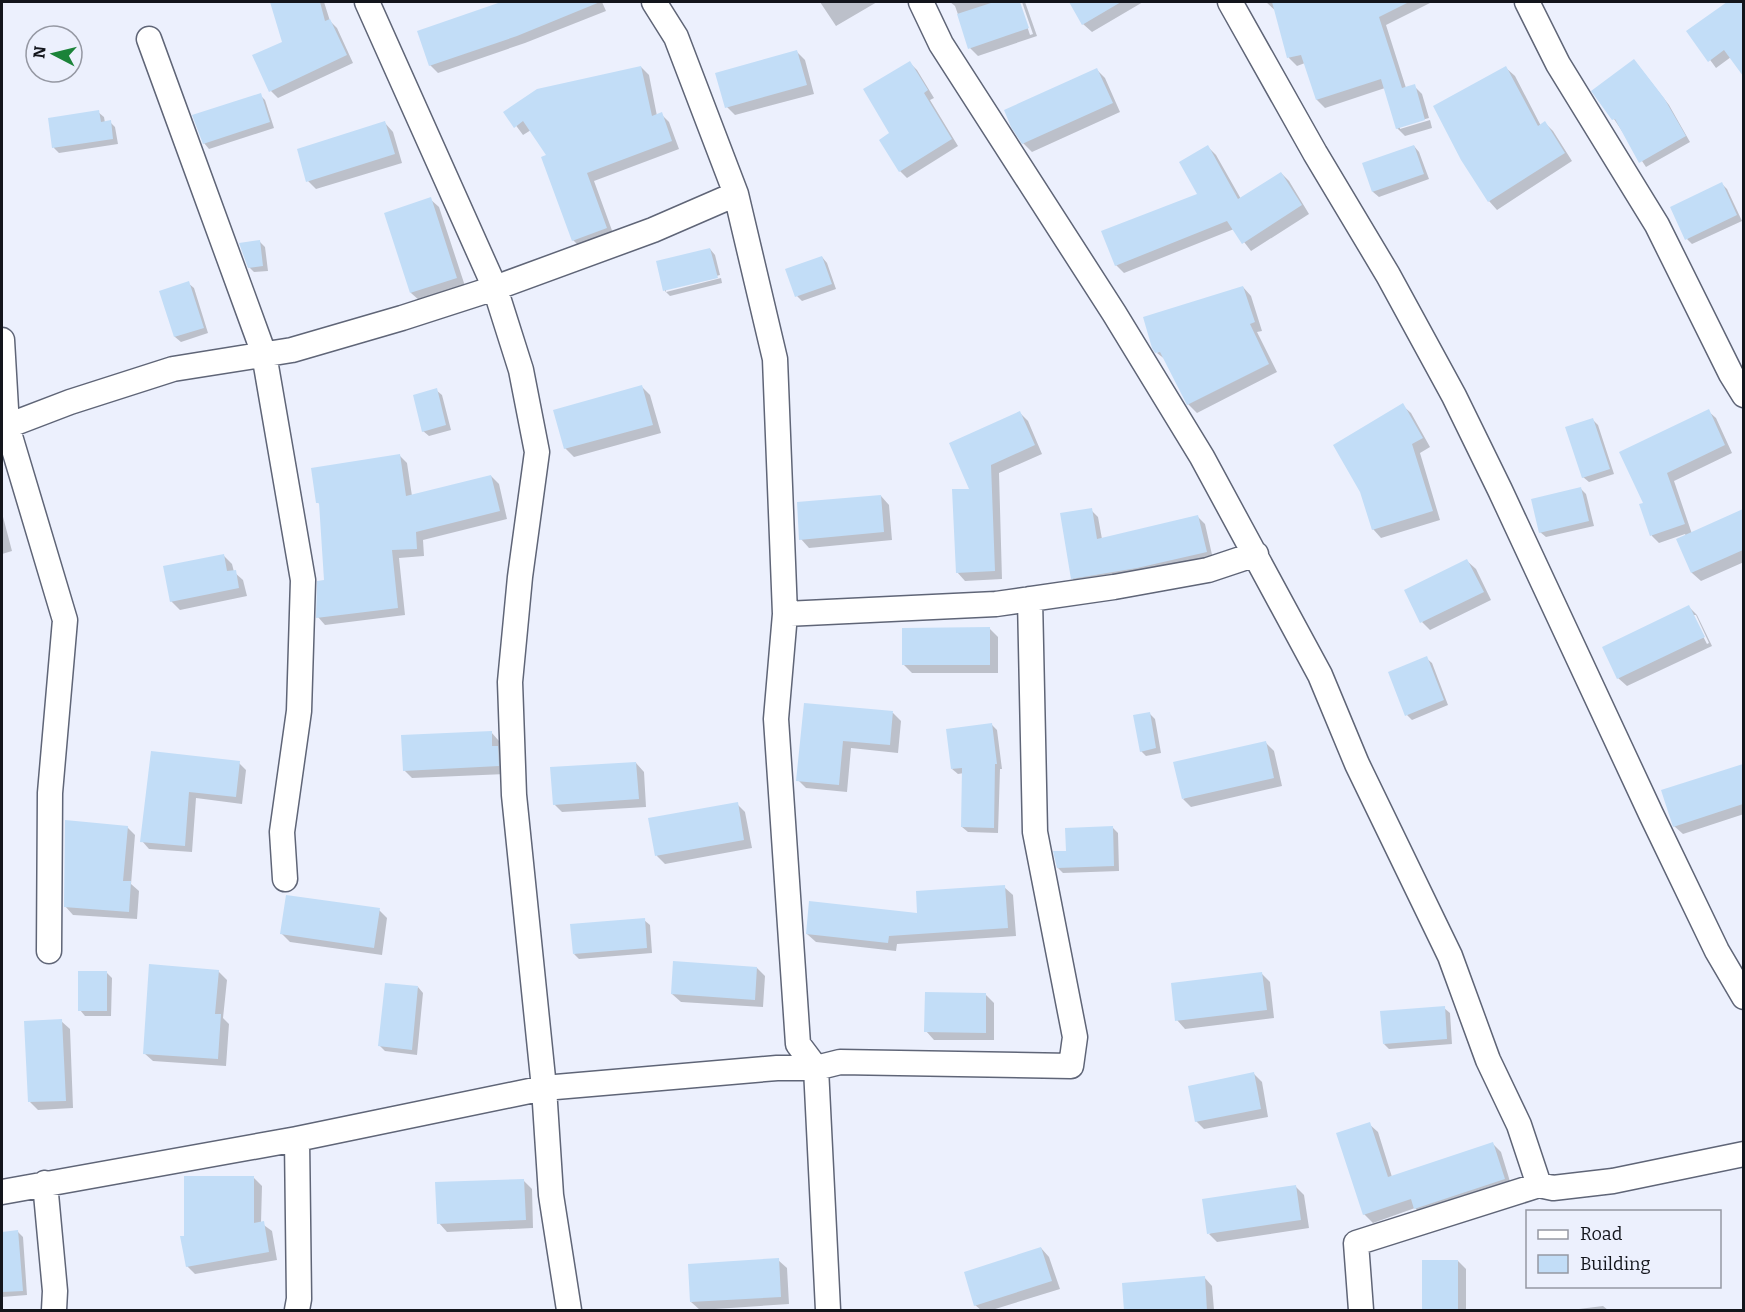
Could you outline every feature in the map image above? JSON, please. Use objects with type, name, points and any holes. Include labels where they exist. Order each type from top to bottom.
[{"type":"street","points":[[367,2],[495,288],[521,370],[537,452],[520,577],[510,682],[514,795],[544,1088],[551,1195],[569,1311]]},
{"type":"street","points":[[654,2],[676,37],[736,194],[775,359],[785,614],[776,719],[798,1044],[816,1068],[828,1311]]},
{"type":"street","points":[[921,2],[941,44],[1114,313],[1202,457],[1320,675],[1357,764],[1450,956],[1488,1060],[1519,1125],[1539,1185]]},
{"type":"street","points":[[1230,2],[1315,153],[1388,275],[1454,396],[1717,951],[1743,997]]},
{"type":"street","points":[[1527,2],[1558,64],[1657,225],[1743,395]]},
{"type":"street","points":[[149,39],[264,354],[303,580],[299,711],[282,832],[285,879]]},
{"type":"street","points":[[4,427],[70,402],[173,369],[292,350],[402,318],[495,288],[652,230],[736,194]]},
{"type":"street","points":[[2,340],[4,427],[66,620],[50,793],[49,951]]},
{"type":"street","points":[[785,614],[996,604],[1198,572],[1256,554]]},
{"type":"street","points":[[2,1192],[297,1139],[544,1088],[777,1068],[816,1068],[840,1062],[1071,1066],[1075,1037],[1035,832],[1030,599]]},
{"type":"street","points":[[297,1139],[299,1299],[297,1311]]},
{"type":"street","points":[[1361,1311],[1356,1243],[1539,1185],[1553,1188],[1613,1180],[1743,1154]]},
{"type":"street","points":[[45,1183],[55,1292],[54,1311]]},
{"type":"building","points":[[270,2],[320,2],[325,21],[330,19],[347,55],[269,92],[252,55],[282,42]]},
{"type":"building","points":[[501,2],[600,2],[517,36],[429,66],[417,31]]},
{"type":"building","points":[[994,2],[1020,2],[1029,28],[968,49],[957,14]]},
{"type":"building","points":[[1069,2],[1121,2],[1082,25]]},
{"type":"building","points":[[1272,2],[1409,2],[1379,17],[1402,88],[1415,84],[1425,120],[1396,129],[1381,79],[1316,100],[1301,55],[1287,58]]},
{"type":"building","points":[[1727,2],[1743,2],[1743,76],[1724,50],[1708,62],[1686,31]]},
{"type":"building","points":[[797,50],[807,85],[725,108],[715,73]]},
{"type":"building","points":[[1634,59],[1664,98],[1686,136],[1639,163],[1615,119],[1612,120],[1591,91]]},
{"type":"building","points":[[910,61],[928,90],[924,93],[952,139],[899,172],[879,140],[889,133],[863,89]]},
{"type":"building","points":[[641,66],[652,116],[662,112],[672,141],[587,173],[607,228],[572,241],[541,157],[546,155],[523,121],[514,128],[503,112],[537,89]]},
{"type":"building","points":[[1506,66],[1538,126],[1545,121],[1565,153],[1488,202],[1461,160],[1433,106]]},
{"type":"building","points":[[1097,68],[1113,103],[1022,144],[1004,110]]},
{"type":"building","points":[[261,93],[270,122],[203,144],[192,115]]},
{"type":"building","points":[[99,110],[101,122],[111,120],[113,139],[52,148],[48,118]]},
{"type":"building","points":[[385,121],[395,154],[306,182],[297,149]]},
{"type":"building","points":[[1208,145],[1238,199],[1281,172],[1302,205],[1242,244],[1227,221],[1115,266],[1101,231],[1197,194],[1179,162]]},
{"type":"building","points":[[1414,145],[1424,174],[1372,192],[1362,163]]},
{"type":"building","points":[[1722,182],[1737,215],[1685,240],[1670,207]]},
{"type":"building","points":[[431,197],[457,278],[410,293],[384,213]]},
{"type":"building","points":[[260,240],[263,266],[248,268],[239,243]]},
{"type":"building","points":[[710,248],[718,278],[663,291],[656,261]]},
{"type":"building","points":[[822,256],[832,284],[795,297],[785,269]]},
{"type":"building","points":[[189,281],[204,328],[174,337],[159,291]]},
{"type":"building","points":[[1243,286],[1255,322],[1250,324],[1269,364],[1187,405],[1160,352],[1155,353],[1152,348],[1143,317]]},
{"type":"building","points":[[642,385],[653,425],[564,449],[553,410]]},
{"type":"building","points":[[437,388],[446,425],[422,432],[413,395]]},
{"type":"building","points":[[1403,403],[1423,438],[1412,444],[1433,511],[1372,530],[1360,492],[1333,445]]},
{"type":"building","points":[[1709,409],[1725,445],[1667,473],[1685,524],[1650,536],[1639,504],[1643,503],[1619,452]]},
{"type":"building","points":[[1020,411],[1035,445],[991,465],[995,571],[956,573],[952,489],[969,489],[949,443]]},
{"type":"building","points":[[1593,418],[1610,469],[1582,478],[1565,427]]},
{"type":"building","points":[[400,454],[406,496],[491,475],[500,511],[416,532],[417,549],[392,550],[398,608],[316,618],[317,581],[324,580],[319,503],[316,503],[311,468]]},
{"type":"building","points":[[1581,487],[1589,521],[1539,533],[1531,499]]},
{"type":"building","points":[[881,495],[884,532],[799,540],[797,502]]},
{"type":"building","points":[[1092,508],[1097,539],[1198,515],[1207,552],[1137,568],[1071,579],[1060,513]]},
{"type":"building","points":[[1743,509],[1743,550],[1691,573],[1676,539]]},
{"type":"building","points":[[224,554],[227,571],[236,570],[239,588],[170,602],[163,566]]},
{"type":"building","points":[[1467,559],[1484,592],[1420,623],[1404,590]]},
{"type":"building","points":[[1689,605],[1705,637],[1617,679],[1602,647]]},
{"type":"building","points":[[990,627],[990,665],[902,665],[902,628]]},
{"type":"building","points":[[1427,656],[1444,700],[1405,716],[1388,672]]},
{"type":"building","points":[[804,703],[893,711],[890,745],[843,741],[839,785],[796,781]]},
{"type":"building","points":[[1150,712],[1156,748],[1140,752],[1133,715]]},
{"type":"building","points":[[992,723],[997,764],[995,764],[994,828],[961,827],[962,768],[951,769],[946,729]]},
{"type":"building","points":[[492,731],[492,746],[498,746],[499,766],[403,771],[401,735]]},
{"type":"building","points":[[1266,741],[1274,778],[1182,799],[1173,762]]},
{"type":"building","points":[[151,751],[240,761],[236,797],[189,792],[185,846],[140,842]]},
{"type":"building","points":[[636,762],[639,799],[553,805],[550,767]]},
{"type":"building","points":[[1743,764],[1743,804],[1673,827],[1661,790]]},
{"type":"building","points":[[738,802],[744,840],[655,856],[648,818]]},
{"type":"building","points":[[65,820],[128,826],[123,881],[131,881],[129,912],[64,907]]},
{"type":"building","points":[[1113,826],[1114,866],[1057,868],[1053,851],[1066,851],[1065,828]]},
{"type":"building","points":[[1005,885],[1008,928],[889,936],[888,943],[806,934],[809,901],[917,913],[916,891]]},
{"type":"building","points":[[286,895],[380,908],[374,948],[280,934]]},
{"type":"building","points":[[645,918],[647,948],[573,954],[570,924]]},
{"type":"building","points":[[673,961],[757,967],[755,1000],[671,994]]},
{"type":"building","points":[[149,964],[219,970],[215,1014],[221,1014],[218,1059],[143,1054]]},
{"type":"building","points":[[78,971],[107,971],[107,1011],[78,1011]]},
{"type":"building","points":[[1262,972],[1267,1010],[1175,1021],[1171,983]]},
{"type":"building","points":[[385,983],[418,986],[412,1050],[378,1046]]},
{"type":"building","points":[[925,992],[986,993],[986,1033],[924,1032]]},
{"type":"building","points":[[1445,1006],[1447,1039],[1383,1044],[1380,1011]]},
{"type":"building","points":[[62,1019],[66,1101],[28,1102],[24,1021]]},
{"type":"building","points":[[1254,1072],[1261,1109],[1195,1122],[1188,1086]]},
{"type":"building","points":[[1370,1122],[1388,1177],[1493,1142],[1505,1179],[1414,1209],[1411,1199],[1363,1215],[1336,1133]]},
{"type":"building","points":[[184,1176],[254,1176],[254,1223],[264,1221],[269,1252],[186,1267],[180,1236],[184,1236]]},
{"type":"building","points":[[524,1179],[526,1220],[437,1224],[435,1182]]},
{"type":"building","points":[[1296,1185],[1301,1220],[1207,1234],[1202,1199]]},
{"type":"building","points":[[18,1230],[23,1291],[2,1292],[2,1232]]},
{"type":"building","points":[[1041,1247],[1052,1281],[974,1306],[964,1272]]},
{"type":"building","points":[[779,1258],[781,1297],[690,1302],[688,1264]]},
{"type":"building","points":[[1422,1260],[1458,1260],[1458,1311],[1422,1311]]},
{"type":"building","points":[[1205,1276],[1207,1311],[1124,1311],[1122,1283]]}]
